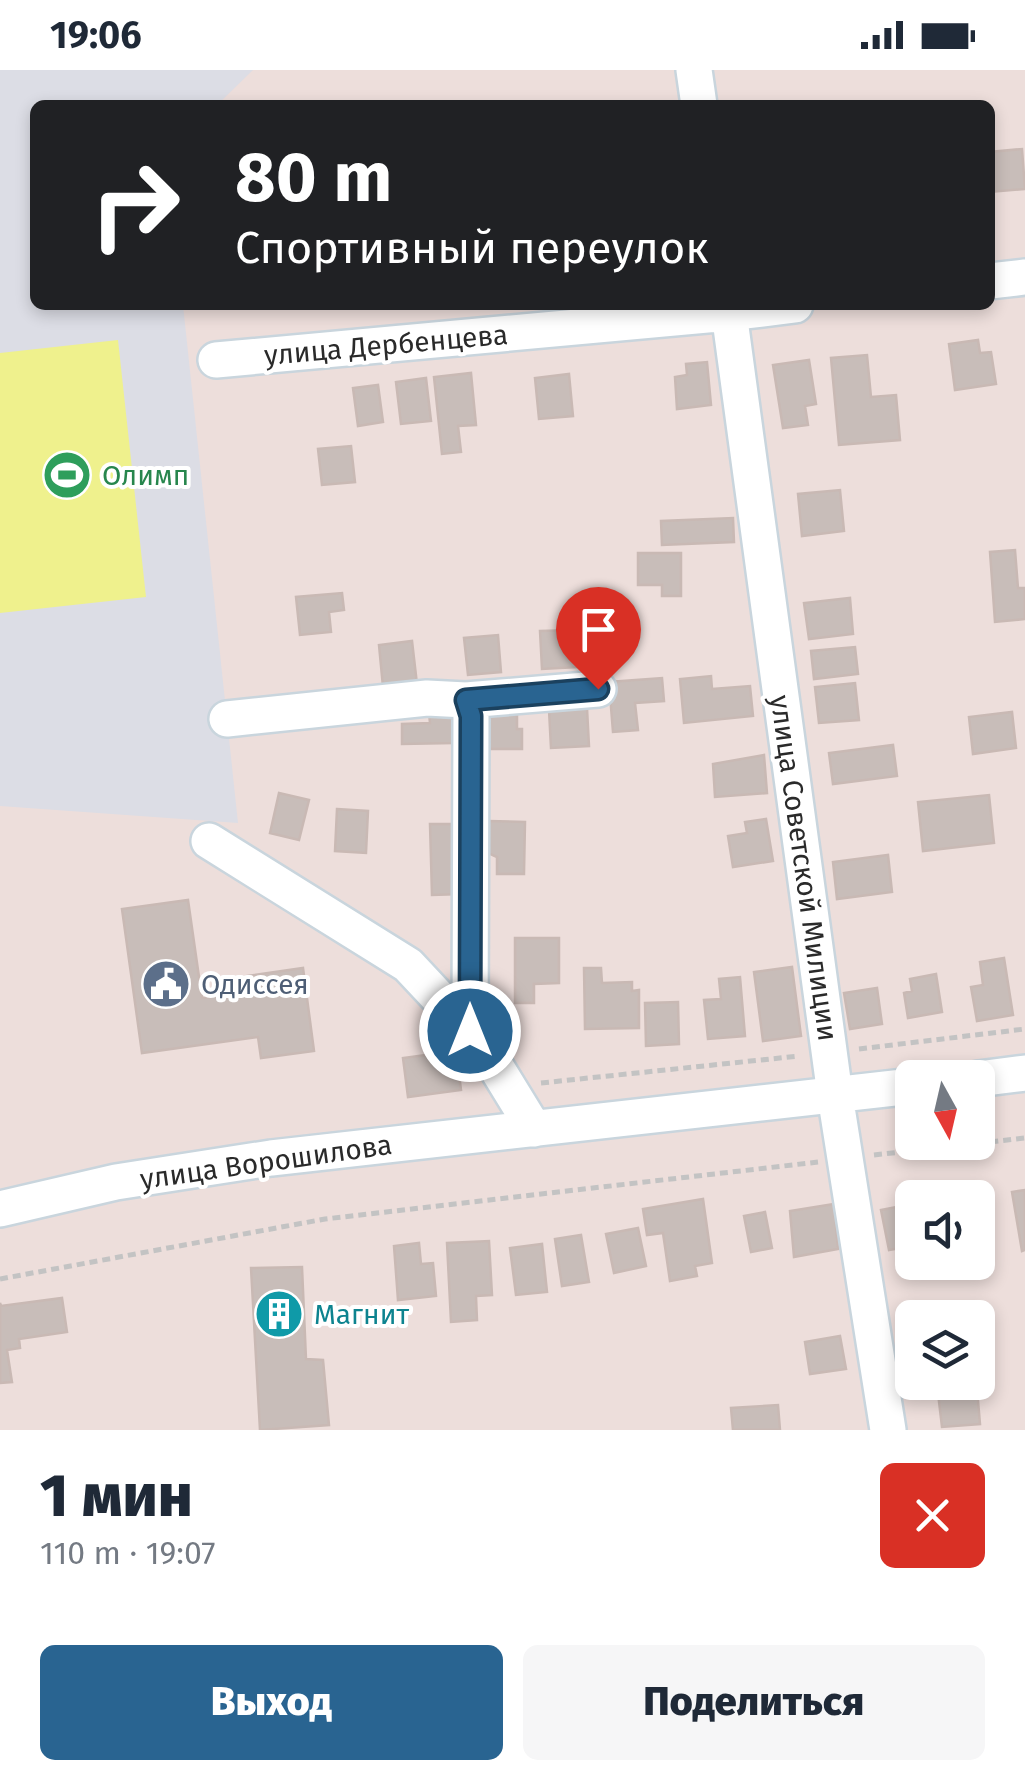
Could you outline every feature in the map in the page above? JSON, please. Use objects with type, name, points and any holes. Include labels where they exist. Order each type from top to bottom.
[{"type":"street","points":[[694,70],[699,100]]},
{"type":"street","points":[[995,280],[1025,276]]},
{"type":"street","name":"улица Дербенцева","points":[[216,360],[718,310]]},
{"type":"street","name":"улица Советской Милиции","points":[[728,310],[835,1094],[888,1430]]},
{"type":"street","points":[[227,719],[427,698],[466,700],[598,689]]},
{"type":"street","points":[[466,700],[471,716],[470,1031]]},
{"type":"street","points":[[209,841],[408,964],[482,1044],[534,1128]]},
{"type":"street","points":[[995,1076],[1025,1073]]},
{"type":"street","name":"улица Ворошилова","points":[[0,1209],[116,1182],[270,1158],[895,1088]]},
{"type":"path","points":[[508,1087],[1025,1029]]},
{"type":"path","points":[[0,1278],[324,1219],[1025,1138]]},
{"type":"shaded area","points":[[0,70],[253,70],[222,100],[30,100],[30,310],[184,310],[238,823],[0,806]]},
{"type":"green space","name":"Олимп","points":[[118,340],[146,597],[0,613],[0,353]]},
{"type":"building","points":[[1022,149],[1025,189],[995,192],[995,152]]},
{"type":"building","points":[[978,340],[980,353],[991,352],[996,384],[955,390],[949,344]]},
{"type":"building","points":[[867,355],[871,397],[896,395],[900,440],[839,445],[831,358]]},
{"type":"building","points":[[809,360],[816,404],[805,406],[808,425],[783,428],[773,365]]},
{"type":"building","points":[[707,362],[711,405],[677,409],[675,377],[687,375],[686,364]]},
{"type":"building","points":[[471,373],[476,425],[458,426],[461,452],[442,454],[434,377]]},
{"type":"building","points":[[569,374],[573,416],[539,419],[535,378]]},
{"type":"building","points":[[426,378],[431,421],[401,424],[396,382]]},
{"type":"building","points":[[378,385],[383,422],[358,426],[353,388]]},
{"type":"building","points":[[351,446],[355,482],[322,485],[318,449]]},
{"type":"building","points":[[840,490],[844,531],[802,536],[798,494]]},
{"type":"building","points":[[733,518],[734,542],[662,545],[661,521]]},
{"type":"building","points":[[1015,550],[1018,588],[1025,588],[1025,619],[995,622],[990,552]]},
{"type":"building","points":[[638,553],[681,553],[681,596],[662,596],[662,585],[638,585]]},
{"type":"building","points":[[342,593],[344,610],[329,612],[331,632],[300,635],[296,597]]},
{"type":"building","points":[[850,598],[853,634],[809,639],[804,603]]},
{"type":"building","points":[[576,630],[578,667],[542,669],[540,631]]},
{"type":"building","points":[[498,635],[501,672],[468,675],[464,638]]},
{"type":"building","points":[[412,641],[417,684],[383,687],[379,645]]},
{"type":"building","points":[[855,647],[858,674],[814,679],[811,651]]},
{"type":"building","points":[[711,676],[712,689],[750,686],[753,716],[684,723],[680,679]]},
{"type":"building","points":[[662,678],[664,701],[635,703],[638,730],[613,732],[609,682]]},
{"type":"building","points":[[855,683],[859,720],[819,723],[815,687]]},
{"type":"building","points":[[482,708],[517,709],[522,749],[482,749]]},
{"type":"building","points":[[587,708],[589,746],[551,748],[549,710]]},
{"type":"building","points":[[1012,712],[1016,748],[973,754],[969,717]]},
{"type":"building","points":[[429,713],[454,713],[454,743],[402,744],[402,724],[430,723]]},
{"type":"building","points":[[893,745],[897,776],[833,784],[829,753]]},
{"type":"building","points":[[764,755],[767,793],[715,797],[713,764]]},
{"type":"building","points":[[279,793],[309,800],[299,840],[270,833]]},
{"type":"building","points":[[989,795],[994,843],[923,851],[918,802]]},
{"type":"building","points":[[337,809],[368,811],[366,853],[335,851]]},
{"type":"building","points":[[766,819],[773,861],[733,867],[728,836],[747,833],[745,822]]},
{"type":"building","points":[[488,821],[525,822],[524,874],[497,874],[497,857],[488,853]]},
{"type":"building","points":[[430,824],[453,824],[462,894],[432,895]]},
{"type":"building","points":[[888,855],[892,892],[837,899],[833,862]]},
{"type":"building","name":"Одиссея","points":[[188,900],[202,998],[250,992],[247,976],[303,968],[314,1051],[261,1058],[258,1037],[142,1053],[122,909]]},
{"type":"building","points":[[515,938],[559,938],[559,983],[534,984],[534,1003],[515,1003]]},
{"type":"building","points":[[1004,958],[1013,1015],[977,1021],[971,987],[983,985],[980,962]]},
{"type":"building","points":[[792,967],[801,1036],[763,1041],[754,972]]},
{"type":"building","points":[[584,968],[601,968],[602,983],[632,982],[632,991],[639,990],[639,1028],[585,1029]]},
{"type":"building","points":[[936,974],[942,1012],[908,1018],[904,993],[912,991],[910,979]]},
{"type":"building","points":[[740,977],[745,1036],[708,1039],[704,1000],[721,999],[719,979]]},
{"type":"building","points":[[877,988],[882,1024],[850,1029],[844,993]]},
{"type":"building","points":[[678,1002],[679,1044],[646,1046],[645,1003]]},
{"type":"building","points":[[456,1051],[461,1090],[408,1097],[403,1058]]},
{"type":"building","points":[[1025,1190],[1025,1250],[1022,1251],[1012,1192]]},
{"type":"building","points":[[703,1199],[712,1263],[695,1266],[697,1276],[670,1281],[663,1233],[647,1235],[643,1209]]},
{"type":"building","points":[[834,1204],[838,1249],[794,1257],[790,1211]]},
{"type":"building","points":[[895,1207],[895,1249],[889,1250],[881,1210]]},
{"type":"building","points":[[765,1212],[772,1248],[751,1252],[744,1216]]},
{"type":"building","points":[[638,1228],[646,1266],[614,1273],[606,1234]]},
{"type":"building","points":[[581,1235],[589,1282],[562,1286],[555,1239]]},
{"type":"building","points":[[489,1241],[492,1295],[476,1296],[477,1320],[451,1322],[447,1243]]},
{"type":"building","points":[[419,1243],[421,1264],[433,1263],[436,1296],[398,1300],[394,1246]]},
{"type":"building","points":[[542,1244],[547,1292],[516,1295],[510,1248]]},
{"type":"building","name":"Магнит","points":[[302,1267],[306,1359],[323,1360],[329,1425],[260,1430],[251,1268]]},
{"type":"building","points":[[62,1298],[67,1332],[19,1339],[20,1348],[7,1350],[12,1382],[0,1383],[0,1303],[1,1306]]},
{"type":"building","points":[[840,1336],[846,1369],[810,1374],[805,1342]]},
{"type":"building","points":[[939,1400],[978,1400],[980,1424],[942,1427]]},
{"type":"building","points":[[778,1405],[780,1430],[733,1430],[731,1408]]},
{"type":"place","name":"Олимп","points":[[67,475]]},
{"type":"place","name":"Одиссея","points":[[166,984]]},
{"type":"place","name":"Магнит","points":[[279,1314]]},
{"type":"route","points":[[470,1031],[471,716],[466,700],[598,689]]}]
